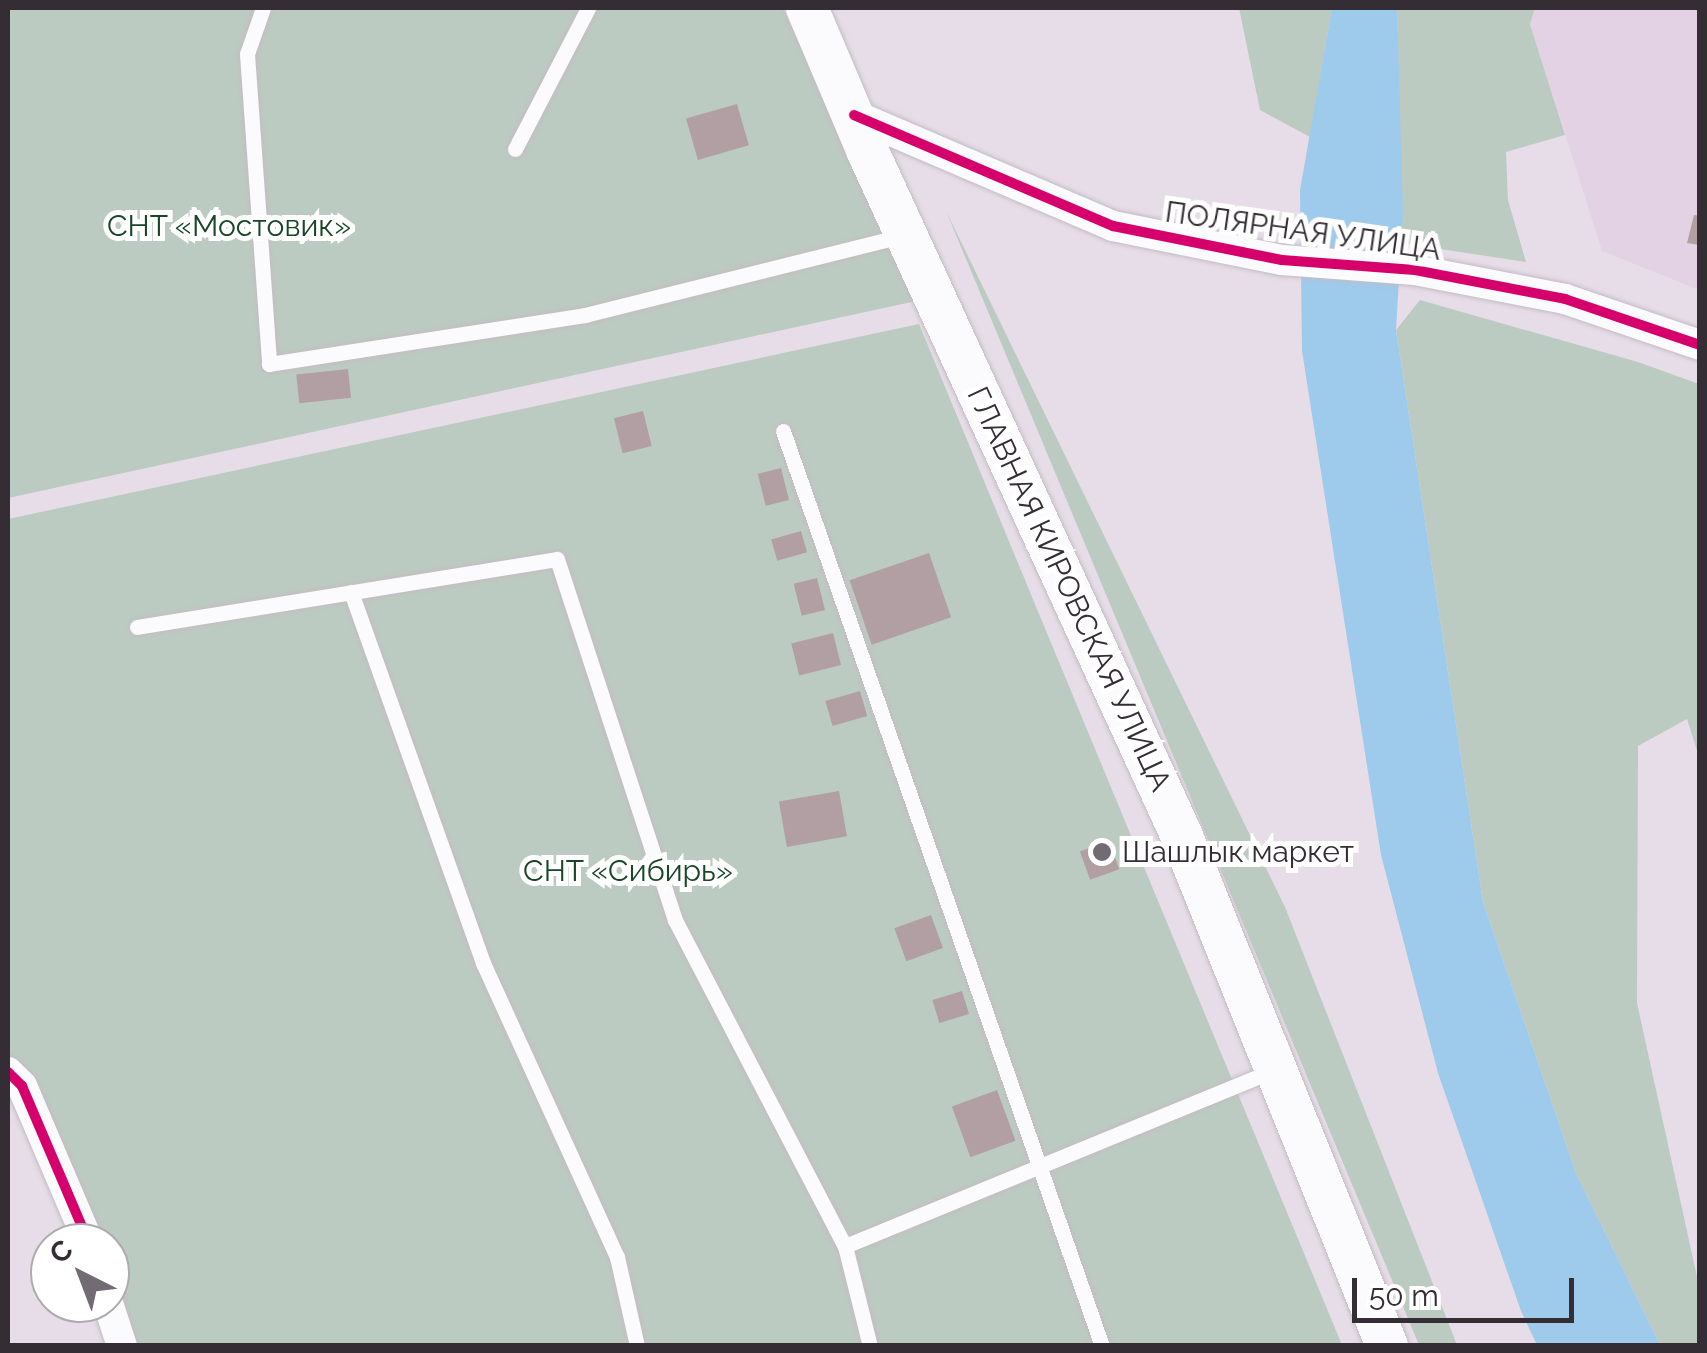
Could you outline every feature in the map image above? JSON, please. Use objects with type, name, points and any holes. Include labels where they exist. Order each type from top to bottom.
[{"type":"main road","points":[[807,8],[854,115]]},
{"type":"main road","name":"ГЛАВНАЯ КИРОВСКАЯ УЛИЦА","points":[[854,115],[1181,834],[1387,1346]]},
{"type":"street","name":"ПОЛЯРНАЯ УЛИЦА","points":[[854,115],[1113,226],[1282,260],[1415,270],[1565,299],[1700,344]]},
{"type":"street","points":[[8,1072],[22,1086],[80,1223]]},
{"type":"lane","points":[[263,8],[246,54],[269,364],[586,315],[906,235]]},
{"type":"lane","points":[[515,149],[588,8]]},
{"type":"lane","points":[[783,430],[1102,1346]]},
{"type":"lane","points":[[137,627],[557,559],[674,920],[845,1246],[870,1346]]},
{"type":"lane","points":[[351,592],[484,963],[616,1256],[637,1346]]},
{"type":"lane","points":[[845,1246],[1276,1070]]},
{"type":"shaded area","points":[[1535,8],[1699,8],[1699,290],[1602,251],[1530,23]]},
{"type":"green space","name":"СНТ «Мостовик»","points":[[8,8],[783,8],[916,301],[8,498]]},
{"type":"green space","points":[[1239,8],[1332,8],[1310,137],[1260,110]]},
{"type":"green space","points":[[1397,8],[1535,8],[1530,24],[1565,135],[1506,152],[1508,200],[1526,262],[1401,243]]},
{"type":"green space","points":[[946,211],[1285,907],[1457,1345],[1419,1345]]},
{"type":"green space","points":[[1420,300],[1638,362],[1699,384],[1699,757],[1687,719],[1638,746],[1637,1003],[1699,1286],[1699,1345],[1660,1345],[1576,1173],[1483,902],[1396,330]]},
{"type":"green space","name":"СНТ «Сибирь»","points":[[919,324],[1342,1345],[119,1345],[114,1323],[130,1323],[130,1223],[69,1223],[8,1072],[8,519]]},
{"type":"water","points":[[1332,8],[1397,8],[1403,212],[1396,330],[1483,902],[1576,1173],[1660,1345],[1537,1345],[1521,1311],[1438,1073],[1381,855],[1302,351],[1300,190]]},
{"type":"building","points":[[737,104],[749,145],[698,160],[686,119]]},
{"type":"building","points":[[1694,215],[1700,216],[1700,245],[1687,243]]},
{"type":"building","points":[[348,369],[351,398],[299,403],[296,374]]},
{"type":"building","points":[[643,411],[652,446],[623,453],[614,418]]},
{"type":"building","points":[[781,468],[789,500],[766,506],[758,474]]},
{"type":"building","points":[[801,531],[807,552],[777,561],[771,540]]},
{"type":"building","points":[[929,553],[951,617],[872,645],[850,580]]},
{"type":"building","points":[[817,578],[825,610],[802,616],[794,584]]},
{"type":"building","points":[[833,633],[841,665],[799,675],[791,643]]},
{"type":"building","points":[[860,691],[867,716],[833,726],[825,701]]},
{"type":"building","points":[[839,791],[847,836],[787,847],[779,802]]},
{"type":"building","points":[[1109,841],[1119,869],[1090,880],[1080,852]]},
{"type":"building","points":[[931,915],[943,948],[906,961],[894,928]]},
{"type":"building","points":[[962,991],[969,1014],[939,1023],[932,1000]]},
{"type":"building","points":[[997,1090],[1015,1141],[970,1157],[952,1106]]},
{"type":"cycle path","points":[[854,115],[1113,226],[1282,260],[1415,270],[1565,299],[1700,345]]},
{"type":"cycle path","points":[[8,1072],[22,1086],[80,1223]]},
{"type":"place","name":"Шашлык маркет","points":[[1102,852]]}]
